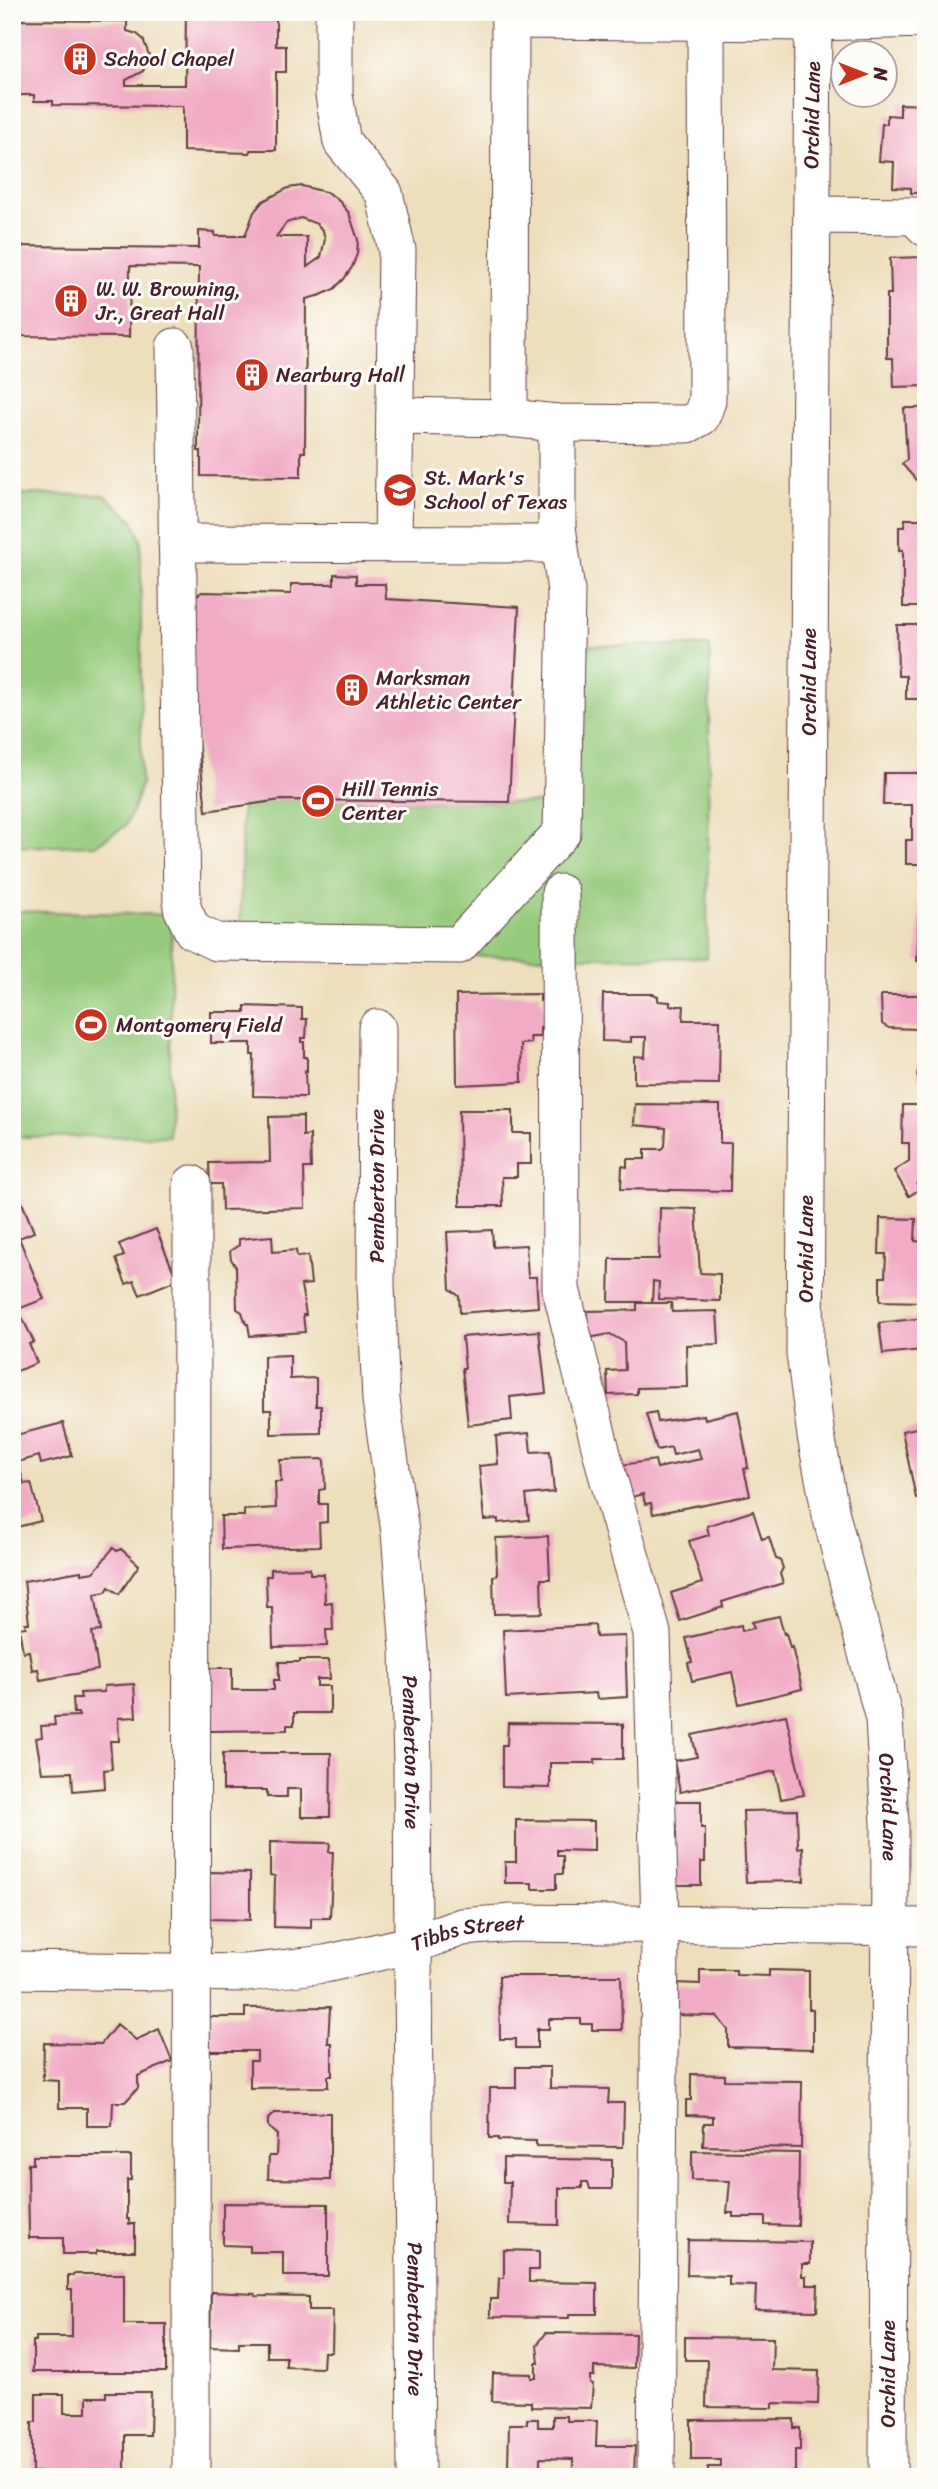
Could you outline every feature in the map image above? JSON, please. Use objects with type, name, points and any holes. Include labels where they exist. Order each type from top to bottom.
[{"type":"street","points":[[334,12],[334,95],[342,142],[384,194],[397,250],[393,543]]},
{"type":"street","points":[[509,418],[510,16],[926,19]]},
{"type":"street","points":[[395,416],[509,418],[557,423],[688,424],[701,417],[707,401],[706,16]]},
{"type":"street","name":"Orchid Lane","points":[[813,17],[805,1353],[816,1436],[831,1515],[884,1719],[890,1823],[888,2477]]},
{"type":"street","points":[[811,215],[914,216],[926,228]]},
{"type":"street","points":[[176,347],[181,908],[193,931],[216,942],[459,945],[562,832],[566,591],[556,527],[557,423]]},
{"type":"street","points":[[177,543],[559,544]]},
{"type":"street","points":[[560,893],[561,1289],[606,1470],[652,1633],[660,1924],[656,2477]]},
{"type":"street","name":"Pemberton Drive","points":[[377,1028],[376,1285],[381,1400],[400,1532],[412,1764],[416,2477]]},
{"type":"street","points":[[191,2477],[192,1184]]},
{"type":"street","name":"Tibbs Street","points":[[12,1970],[246,1973],[325,1964],[414,1944],[462,1927],[512,1923],[926,1927]]},
{"type":"green space","points":[[12,494],[105,495],[132,519],[141,540],[141,783],[134,808],[125,826],[96,845],[12,847]]},
{"type":"green space","name":"Hill Tennis Center","points":[[575,645],[710,646],[707,958],[240,954],[242,799],[574,803]]},
{"type":"green space","name":"Montgomery Field","points":[[12,911],[172,915],[169,1136],[12,1137]]},
{"type":"building","points":[[186,12],[276,12],[276,46],[286,46],[286,72],[276,72],[276,150],[250,150],[250,153],[183,151],[183,106],[53,105],[53,101],[34,101],[34,95],[12,95],[12,20],[127,21],[127,31],[143,39],[149,55],[143,71],[126,80],[126,85],[185,85]]},
{"type":"building","points":[[900,104],[926,105],[926,189],[923,189],[923,193],[911,193],[911,188],[893,187],[894,162],[879,161],[882,124],[887,124],[887,115],[900,116]]},
{"type":"building","points":[[302,186],[329,193],[349,213],[358,240],[357,254],[344,279],[334,289],[306,299],[305,452],[301,452],[301,477],[201,476],[201,451],[198,451],[199,267],[130,266],[129,337],[12,336],[12,246],[199,248],[199,231],[215,232],[215,236],[245,236],[254,212],[263,201],[288,188]],"holes":[[[301,218],[317,224],[325,239],[321,257],[307,267],[307,237],[276,237],[286,223]]]},
{"type":"building","points":[[926,257],[926,386],[894,387],[893,358],[887,358],[890,258]]},
{"type":"building","points":[[904,408],[926,408],[926,490],[922,490],[922,474],[916,480],[902,464],[907,460]]},
{"type":"building","points":[[905,519],[926,519],[926,607],[903,607],[903,550],[899,550],[899,527],[905,527]]},
{"type":"building","name":"Marksman Athletic Center","points":[[334,574],[356,575],[356,584],[385,584],[386,599],[519,607],[509,802],[281,800],[206,811],[194,704],[191,595],[202,592],[291,594],[291,584],[334,584]]},
{"type":"building","points":[[897,625],[926,625],[926,716],[920,716],[920,699],[906,699],[906,676],[898,676]]},
{"type":"building","points":[[884,773],[926,773],[926,864],[906,864],[906,840],[912,840],[912,805],[883,805]]},
{"type":"building","points":[[921,878],[926,878],[926,961],[917,961]]},
{"type":"building","points":[[540,994],[540,1001],[543,1001],[544,1028],[540,1028],[540,1037],[530,1037],[531,1043],[521,1044],[522,1082],[457,1085],[456,995]]},
{"type":"building","points":[[603,994],[653,994],[658,996],[658,1001],[670,1002],[670,1006],[684,1006],[683,1020],[720,1020],[719,1084],[634,1083],[634,1056],[645,1057],[646,1037],[631,1037],[631,1042],[602,1041]]},
{"type":"building","points":[[881,995],[920,995],[920,1000],[926,1000],[926,1041],[917,1041],[918,1029],[889,1028],[882,1024]]},
{"type":"building","points":[[245,1006],[302,1008],[302,1019],[307,1019],[306,1038],[301,1038],[301,1042],[304,1042],[304,1057],[307,1057],[306,1097],[253,1096],[254,1055],[251,1055],[251,1043],[211,1043],[211,1012],[245,1012]]},
{"type":"building","points":[[922,1050],[926,1050],[926,1083],[922,1083],[917,1076]]},
{"type":"building","points":[[635,1104],[720,1105],[720,1143],[731,1143],[730,1191],[621,1189],[622,1166],[627,1167],[627,1159],[645,1159],[645,1149],[662,1149],[665,1146],[666,1128],[634,1125]]},
{"type":"building","points":[[903,1105],[926,1105],[926,1184],[917,1184],[920,1189],[909,1196],[894,1171],[909,1161],[909,1143],[902,1143]]},
{"type":"building","points":[[459,1110],[513,1110],[513,1133],[531,1133],[531,1164],[517,1164],[517,1177],[502,1177],[503,1206],[460,1206]]},
{"type":"building","points":[[303,1116],[303,1136],[310,1135],[311,1168],[304,1168],[305,1208],[222,1210],[221,1184],[210,1184],[209,1163],[270,1162],[269,1117]]},
{"type":"building","points":[[19,1195],[34,1232],[19,1238],[44,1299],[18,1309],[34,1342],[29,1344],[37,1363],[12,1373],[12,1198]]},
{"type":"building","points":[[660,1208],[696,1209],[700,1273],[720,1274],[720,1301],[658,1299],[659,1282],[653,1281],[652,1302],[609,1302],[610,1259],[659,1259]]},
{"type":"building","points":[[880,1218],[916,1219],[915,1241],[926,1242],[926,1302],[880,1301],[880,1277],[885,1277],[886,1254],[879,1254]]},
{"type":"building","points":[[156,1229],[177,1280],[140,1295],[134,1281],[126,1284],[116,1259],[124,1256],[119,1244]]},
{"type":"building","points":[[492,1230],[493,1247],[526,1245],[528,1277],[536,1277],[538,1307],[460,1313],[459,1296],[450,1289],[447,1232]]},
{"type":"building","points":[[272,1236],[273,1252],[296,1250],[297,1257],[308,1256],[311,1284],[301,1285],[306,1315],[303,1315],[305,1332],[250,1336],[248,1324],[242,1312],[237,1309],[236,1267],[230,1251],[239,1245],[239,1239]]},
{"type":"building","points":[[637,1303],[671,1303],[672,1312],[717,1311],[719,1344],[686,1345],[687,1387],[637,1388],[637,1394],[608,1395],[607,1371],[625,1370],[624,1342],[610,1334],[588,1338],[587,1311],[637,1310]]},
{"type":"building","points":[[923,1318],[923,1322],[926,1322],[926,1379],[921,1350],[883,1354],[879,1323]]},
{"type":"building","points":[[539,1331],[546,1393],[510,1397],[512,1420],[468,1425],[462,1368],[465,1368],[462,1337]]},
{"type":"building","points":[[290,1355],[290,1379],[316,1378],[316,1406],[321,1406],[321,1433],[271,1434],[271,1410],[264,1410],[264,1356]]},
{"type":"building","points":[[738,1411],[748,1468],[744,1469],[750,1495],[653,1514],[651,1503],[645,1504],[643,1494],[627,1498],[621,1465],[655,1460],[657,1468],[701,1459],[698,1449],[673,1455],[671,1447],[657,1450],[646,1414],[656,1412],[658,1422],[704,1415],[705,1419]]},
{"type":"building","points":[[63,1423],[72,1456],[41,1464],[39,1456],[18,1462],[24,1484],[31,1483],[41,1521],[17,1527],[12,1515],[12,1436]]},
{"type":"building","points":[[926,1426],[926,1496],[916,1498],[902,1431]]},
{"type":"building","points":[[529,1433],[531,1452],[550,1451],[554,1492],[526,1495],[529,1520],[498,1523],[498,1519],[484,1520],[479,1466],[498,1464],[496,1436]]},
{"type":"building","points":[[324,1459],[325,1489],[319,1490],[319,1504],[327,1504],[327,1522],[319,1523],[320,1546],[222,1549],[221,1516],[244,1516],[244,1510],[276,1508],[275,1482],[281,1482],[280,1460]]},
{"type":"building","points":[[753,1511],[762,1539],[769,1537],[776,1559],[780,1560],[783,1583],[722,1602],[723,1607],[680,1621],[671,1593],[702,1583],[689,1541],[709,1535],[707,1526]]},
{"type":"building","points":[[548,1536],[550,1579],[541,1579],[542,1613],[494,1614],[496,1538]]},
{"type":"building","points":[[113,1548],[117,1551],[121,1549],[139,1565],[119,1594],[109,1587],[106,1592],[95,1594],[101,1631],[92,1632],[98,1670],[40,1680],[38,1669],[32,1670],[29,1651],[23,1652],[19,1628],[26,1627],[25,1623],[29,1623],[24,1581],[81,1571],[81,1574],[94,1572]]},
{"type":"building","points":[[310,1568],[310,1574],[324,1574],[325,1603],[332,1602],[333,1630],[326,1630],[327,1646],[273,1647],[272,1607],[267,1607],[266,1576],[271,1576],[271,1569]]},
{"type":"building","points":[[779,1616],[784,1634],[786,1633],[790,1648],[792,1647],[802,1689],[739,1704],[732,1672],[692,1681],[688,1663],[692,1662],[686,1638],[741,1625],[742,1631],[754,1628],[752,1622]]},
{"type":"building","points":[[595,1625],[596,1637],[625,1636],[627,1697],[597,1699],[596,1693],[506,1698],[503,1630]]},
{"type":"building","points":[[329,1660],[330,1679],[317,1679],[317,1686],[330,1686],[330,1713],[294,1713],[294,1725],[287,1725],[287,1730],[210,1731],[210,1668],[232,1668],[232,1690],[274,1690],[274,1680],[279,1680],[279,1662]]},
{"type":"building","points":[[134,1684],[136,1717],[118,1718],[119,1741],[110,1741],[112,1769],[104,1770],[105,1788],[73,1791],[72,1772],[42,1773],[36,1738],[42,1737],[41,1726],[55,1725],[54,1717],[79,1716],[74,1713],[73,1698],[81,1698],[80,1693],[104,1692],[104,1686]]},
{"type":"building","points":[[786,1715],[804,1795],[781,1799],[775,1771],[680,1792],[674,1761],[697,1757],[692,1735]]},
{"type":"building","points":[[508,1723],[623,1724],[623,1759],[595,1759],[595,1763],[550,1763],[550,1788],[502,1787],[502,1745],[507,1745]]},
{"type":"building","points":[[223,1753],[331,1753],[330,1817],[301,1817],[301,1789],[287,1789],[287,1797],[267,1797],[267,1790],[223,1790]]},
{"type":"building","points":[[667,1801],[701,1801],[701,1828],[705,1828],[705,1862],[701,1862],[701,1885],[667,1885]]},
{"type":"building","points":[[797,1810],[798,1848],[803,1847],[804,1881],[746,1882],[743,1811]]},
{"type":"building","points":[[516,1820],[594,1821],[594,1851],[557,1850],[557,1856],[563,1856],[563,1874],[556,1874],[556,1889],[532,1889],[532,1883],[505,1883],[505,1862],[516,1862]]},
{"type":"building","points":[[270,1842],[330,1843],[329,1852],[333,1852],[330,1918],[311,1918],[311,1928],[274,1927],[275,1876],[270,1875]]},
{"type":"building","points":[[210,1872],[250,1873],[250,1920],[210,1919]]},
{"type":"building","points":[[700,1970],[736,1970],[736,1975],[769,1976],[769,1970],[809,1971],[813,2049],[728,2047],[728,2030],[717,2016],[674,2015],[675,1983],[700,1984]]},
{"type":"building","points":[[499,1976],[621,1976],[622,2030],[592,2030],[592,2024],[581,2024],[581,2019],[549,2019],[549,2029],[537,2029],[537,2048],[516,2048],[516,2039],[500,2039]]},
{"type":"building","points":[[330,2007],[328,2043],[332,2043],[332,2076],[328,2076],[328,2087],[250,2088],[250,2061],[257,2061],[257,2051],[210,2051],[209,2017],[245,2017],[245,2008]]},
{"type":"building","points":[[117,2024],[136,2040],[159,2029],[172,2061],[138,2076],[138,2088],[125,2102],[113,2102],[112,2126],[87,2126],[87,2108],[59,2108],[59,2081],[43,2080],[44,2043],[101,2044]]},
{"type":"building","points":[[516,2067],[550,2067],[550,2088],[609,2089],[608,2103],[624,2103],[623,2147],[536,2146],[536,2141],[489,2138],[490,2088],[516,2088]]},
{"type":"building","points":[[691,2074],[725,2075],[725,2080],[802,2081],[801,2148],[703,2146],[704,2123],[713,2123],[713,2116],[686,2115],[686,2100],[691,2100]]},
{"type":"building","points":[[275,2113],[330,2113],[330,2180],[268,2179],[269,2156],[276,2156],[277,2135],[268,2127],[268,2119]]},
{"type":"building","points":[[692,2151],[799,2153],[798,2226],[765,2225],[765,2217],[733,2217],[733,2213],[727,2213],[730,2181],[692,2180]]},
{"type":"building","points":[[33,2156],[131,2156],[131,2180],[127,2180],[127,2219],[129,2224],[135,2224],[135,2251],[63,2254],[63,2238],[29,2238],[28,2164],[33,2164]]},
{"type":"building","points":[[503,2158],[612,2160],[612,2189],[590,2189],[588,2182],[582,2182],[582,2188],[559,2188],[559,2225],[509,2224],[510,2182],[503,2182]]},
{"type":"building","points":[[223,2203],[328,2204],[328,2276],[283,2276],[283,2252],[250,2252],[250,2246],[223,2245]]},
{"type":"building","points":[[688,2240],[810,2242],[810,2264],[802,2264],[802,2276],[806,2276],[806,2285],[818,2285],[817,2311],[755,2310],[756,2286],[729,2285],[729,2276],[687,2275]]},
{"type":"building","points":[[504,2250],[539,2251],[539,2270],[529,2270],[529,2282],[597,2283],[597,2314],[569,2314],[569,2318],[490,2317],[490,2299],[498,2299],[499,2278],[504,2278]]},
{"type":"building","points":[[124,2274],[124,2324],[166,2324],[166,2372],[33,2372],[33,2341],[36,2341],[36,2337],[72,2337],[72,2290],[68,2290],[68,2276]]},
{"type":"building","points":[[211,2292],[309,2297],[309,2310],[333,2310],[332,2352],[324,2352],[323,2368],[286,2367],[286,2357],[267,2357],[267,2342],[239,2342],[239,2348],[210,2347]]},
{"type":"building","points":[[546,2333],[635,2334],[634,2368],[594,2367],[594,2376],[590,2376],[590,2383],[593,2384],[591,2408],[531,2407],[531,2402],[492,2401],[493,2373],[531,2374],[531,2378],[536,2378],[536,2363],[539,2363],[537,2345]]},
{"type":"building","points":[[685,2337],[773,2338],[772,2370],[819,2371],[818,2404],[773,2403],[773,2408],[706,2407],[707,2360],[685,2360]]},
{"type":"building","points":[[106,2392],[151,2392],[150,2435],[125,2435],[125,2477],[45,2477],[45,2472],[32,2472],[32,2422],[36,2422],[36,2394],[64,2394],[64,2413],[87,2413],[87,2397],[106,2397]]},
{"type":"building","points":[[553,2416],[567,2416],[567,2421],[597,2421],[596,2446],[635,2446],[634,2477],[573,2477],[573,2459],[540,2458],[540,2477],[514,2477],[514,2468],[508,2468],[509,2424],[527,2424],[527,2419],[538,2419],[538,2427],[553,2427]]},
{"type":"building","points":[[794,2419],[794,2428],[800,2428],[800,2450],[795,2450],[795,2472],[789,2472],[789,2477],[708,2477],[708,2467],[721,2467],[721,2460],[691,2460],[691,2420]]},
{"type":"place","name":"School Chapel","points":[[80,59]]},
{"type":"place","name":"W. W. Browning, Jr., Great Hall","points":[[71,301]]},
{"type":"place","name":"Nearburg Hall","points":[[252,375]]},
{"type":"place","name":"St. Mark's School of Texas","points":[[400,490]]},
{"type":"place","name":"Marksman Athletic Center","points":[[352,690]]},
{"type":"place","name":"Hill Tennis Center","points":[[318,801]]},
{"type":"place","name":"Montgomery Field","points":[[91,1025]]}]
